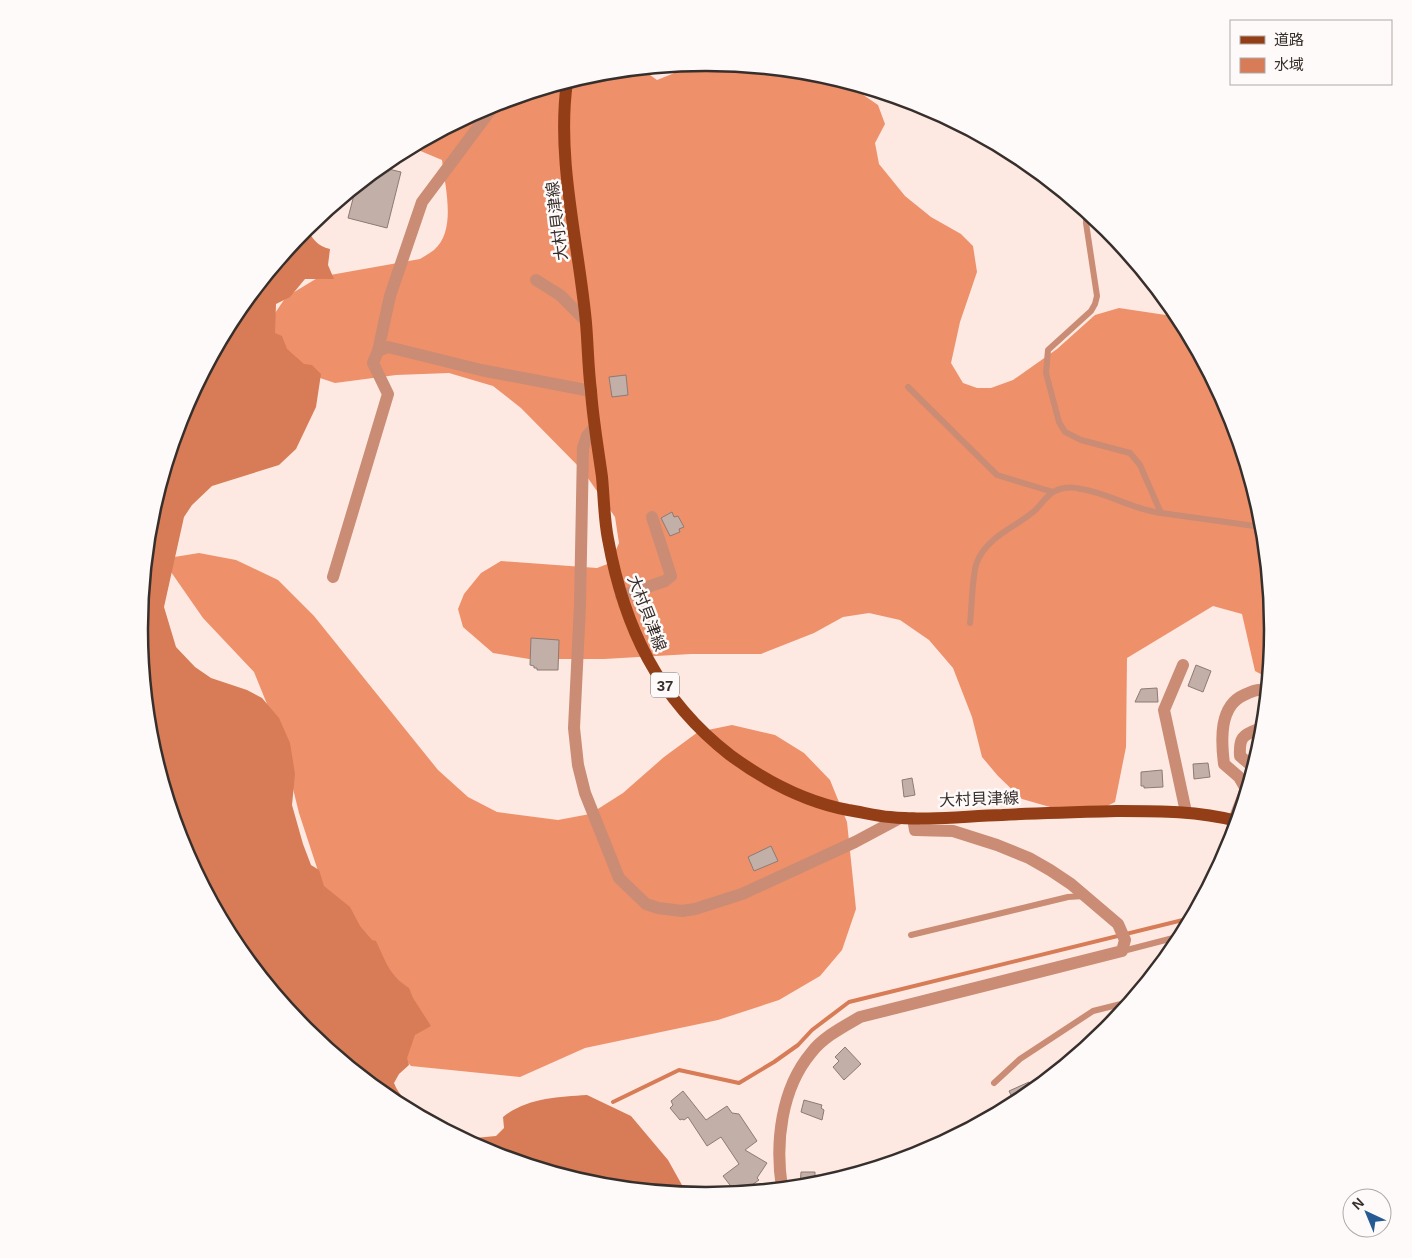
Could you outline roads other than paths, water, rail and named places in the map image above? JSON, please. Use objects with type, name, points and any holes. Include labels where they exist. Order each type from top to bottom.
[{"type":"main road","name":"大村貝津線","points":[[565,89],[563,105],[565,154],[586,321],[590,391],[607,536],[631,625],[651,667],[684,711],[713,741],[740,762],[774,783],[809,798],[843,809],[900,818],[1046,813],[1186,812],[1230,818]]},
{"type":"street","points":[[333,577],[388,394],[373,363],[378,351],[390,296],[422,202],[485,117]]},
{"type":"street","points":[[536,280],[560,294],[586,321]]},
{"type":"street","points":[[378,351],[388,348],[480,370],[590,391]]},
{"type":"street","points":[[595,427],[587,436],[583,448],[580,605],[574,728],[578,765],[585,793],[619,878],[646,904],[658,908],[682,911],[695,909],[742,894],[855,842],[900,818]]},
{"type":"street","points":[[622,596],[666,582],[671,576],[652,518]]},
{"type":"street","points":[[1183,664],[1164,710],[1186,812]]},
{"type":"street","points":[[1242,782],[1239,777],[1224,764],[1222,741],[1226,713],[1235,699],[1256,689],[1260,689]]},
{"type":"street","points":[[1247,762],[1240,756],[1240,744],[1246,733],[1254,730]]},
{"type":"street","points":[[781,1182],[779,1138],[786,1104],[797,1074],[811,1052],[831,1034],[860,1017],[1122,951],[1124,940],[1118,924],[1064,879],[1029,858],[997,845],[954,831],[915,830],[913,818]]},
{"type":"lane","points":[[1086,222],[1097,296],[1095,304],[1092,311],[1048,350],[1046,374],[1059,422],[1065,432],[1081,440],[1130,453],[1140,464],[1162,513]]},
{"type":"lane","points":[[908,387],[996,475],[1053,492]]},
{"type":"lane","points":[[970,623],[975,566],[983,550],[989,542],[1034,512],[1053,492],[1064,488],[1082,489],[1110,497],[1147,512],[1254,526]]},
{"type":"lane","points":[[911,935],[1068,898],[1086,896]]},
{"type":"lane","points":[[1122,951],[1170,939]]},
{"type":"lane","points":[[994,1083],[1020,1059],[1093,1011],[1117,1005]]},
{"type":"water","points":[[311,236],[316,242],[330,249],[328,265],[334,279],[305,279],[290,297],[276,304],[275,333],[282,336],[287,349],[304,364],[312,365],[321,374],[316,407],[296,449],[279,465],[212,486],[192,505],[184,517],[164,607],[176,647],[195,667],[211,678],[247,690],[262,698],[279,718],[290,743],[295,774],[292,805],[311,865],[319,870],[324,886],[350,907],[360,926],[372,940],[376,941],[392,973],[409,988],[413,998],[431,1026],[415,1035],[407,1058],[409,1065],[399,1074],[394,1083],[404,1098],[338,1048],[287,997],[242,939],[223,908],[191,842],[167,773],[153,702],[149,665],[149,593],[153,556],[167,485],[178,450],[206,382],[242,319],[287,261]]},
{"type":"water","points":[[587,1095],[631,1116],[668,1160],[683,1186],[633,1182],[562,1168],[527,1157],[479,1138],[496,1136],[504,1128],[503,1117],[522,1106],[532,1102]]},
{"type":"waterway","points":[[613,1102],[679,1070],[739,1083],[798,1045],[812,1030],[849,1002],[1181,920]]}]
